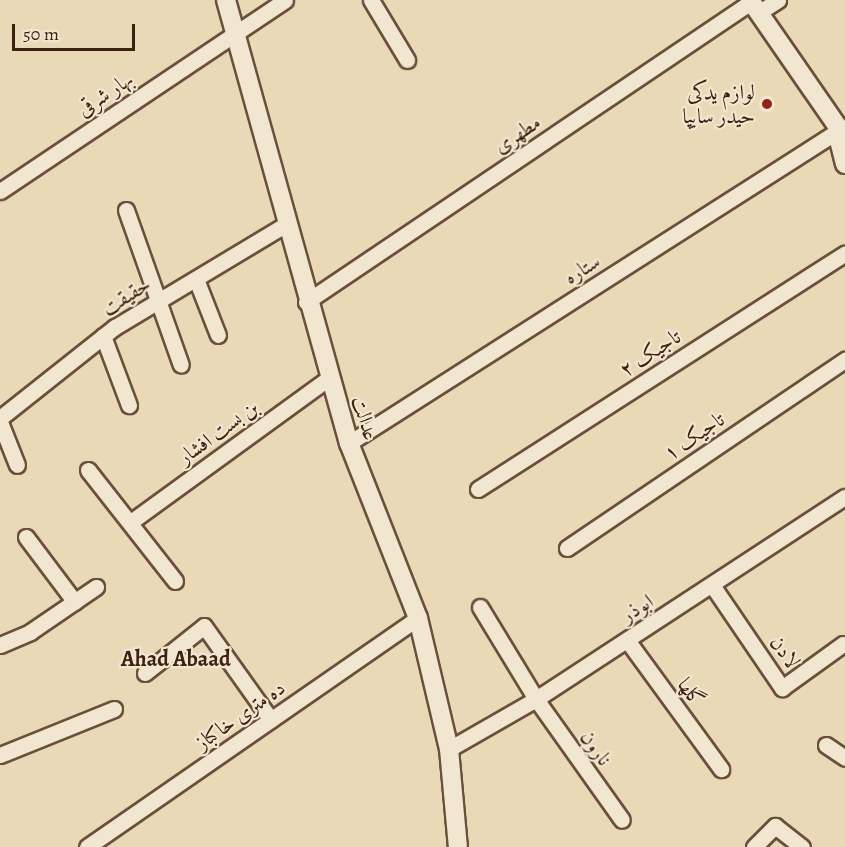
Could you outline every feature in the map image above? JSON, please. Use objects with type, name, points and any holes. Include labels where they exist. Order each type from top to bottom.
[{"type":"street","name":"عدالت","points":[[226,0],[306,302],[349,443],[418,618],[449,749],[458,847]]},
{"type":"street","name":"بهار شرقی","points":[[0,191],[234,32],[285,0]]},
{"type":"street","points":[[371,0],[407,60]]},
{"type":"street","name":"مطهری","points":[[306,302],[753,5],[778,0]]},
{"type":"street","points":[[753,5],[842,132],[845,164]]},
{"type":"street","name":"ستاره","points":[[349,443],[842,132]]},
{"type":"street","points":[[126,210],[181,365]]},
{"type":"street","name":"حقیقت","points":[[0,420],[103,336],[285,225]]},
{"type":"street","name":"تاجیک ۲","points":[[478,489],[845,253]]},
{"type":"street","points":[[196,279],[218,335]]},
{"type":"street","points":[[103,336],[129,405]]},
{"type":"street","name":"تاجیک ۱","points":[[567,548],[845,360]]},
{"type":"street","name":"بن بست افشار","points":[[132,521],[330,377]]},
{"type":"street","points":[[0,420],[16,465]]},
{"type":"street","points":[[88,470],[132,521],[175,581]]},
{"type":"street","name":"ابوذر","points":[[449,749],[536,699],[845,497]]},
{"type":"street","points":[[26,537],[75,602]]},
{"type":"street","name":"لادن","points":[[712,585],[782,688],[843,644]]},
{"type":"street","points":[[0,645],[75,602],[96,587]]},
{"type":"street","name":"نارون","points":[[480,608],[536,699],[622,820]]},
{"type":"street","name":"ده متری خاکباز","points":[[90,846],[418,618]]},
{"type":"street","points":[[145,673],[204,626],[271,720]]},
{"type":"street","name":"گلها","points":[[627,640],[721,770]]},
{"type":"street","points":[[0,755],[114,709]]},
{"type":"street","points":[[826,745],[845,758]]},
{"type":"street","points":[[754,847],[775,826],[802,847]]},
{"type":"place","name":"لوازم یدکی حیدر سایپا","points":[[767,104]]},
{"type":"district","name":"Ahad Abaad","points":[[176,660]]}]
